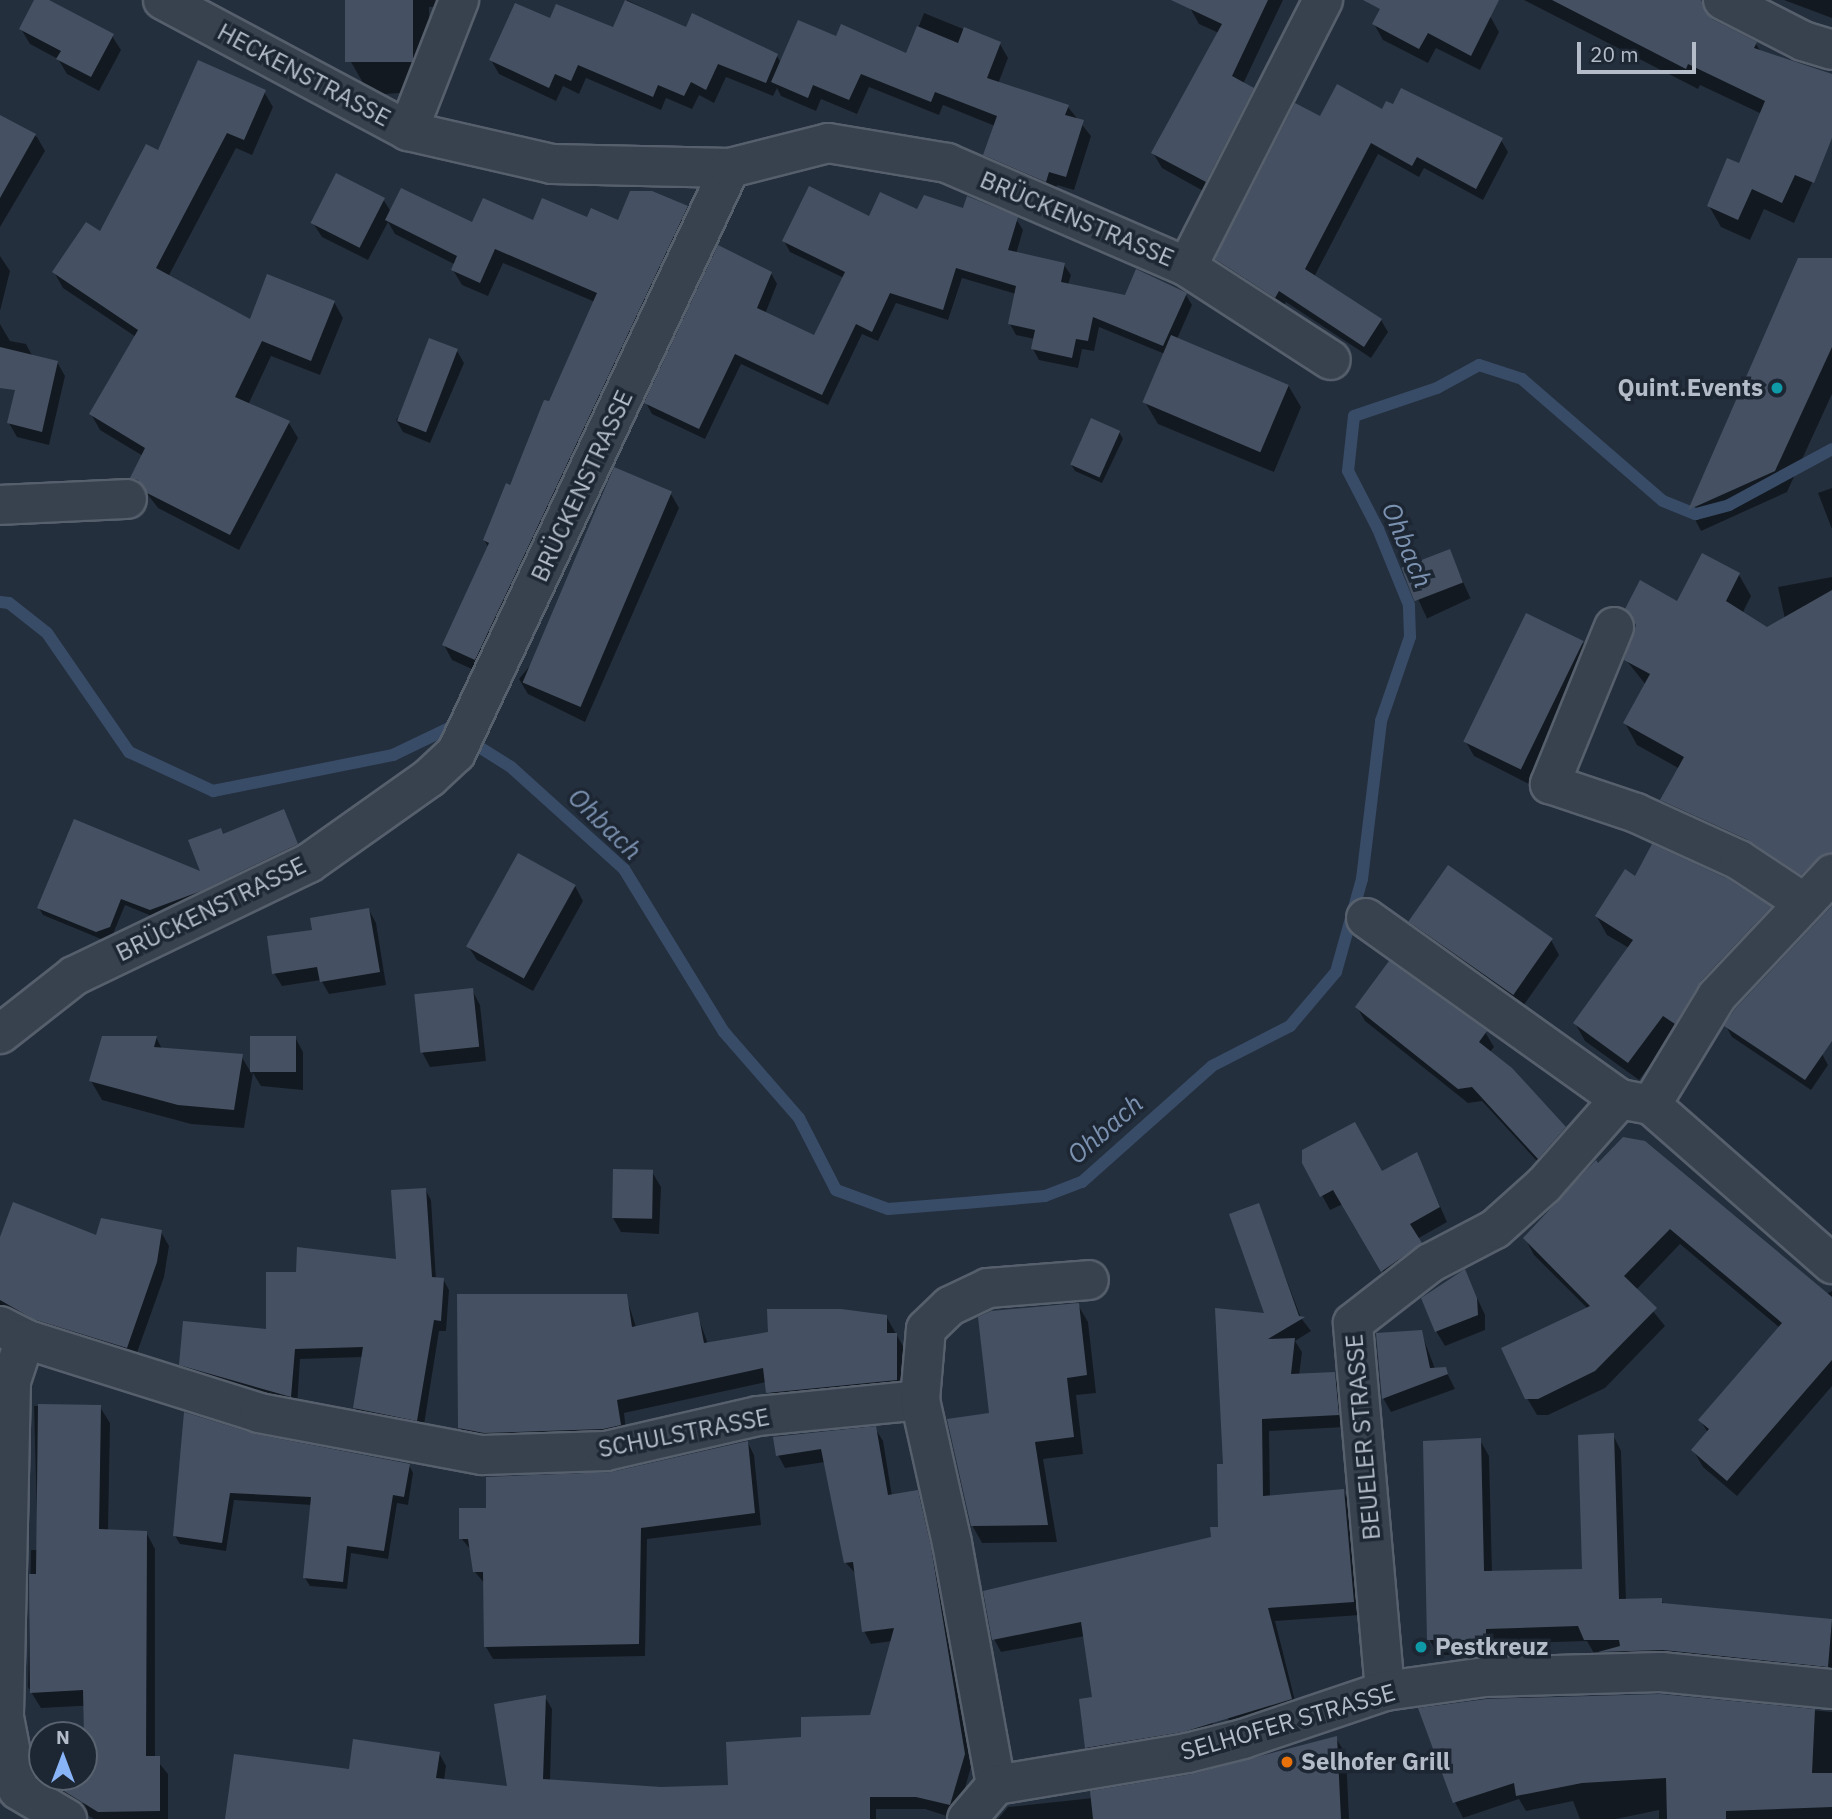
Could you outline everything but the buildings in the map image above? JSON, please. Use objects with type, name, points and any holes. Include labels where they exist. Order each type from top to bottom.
[{"type":"street","name":"HECKENSTRASSE","points":[[163,0],[408,131],[552,164],[730,168]]},
{"type":"street","name":"HECKENSTRASSE","points":[[408,131],[459,0]]},
{"type":"street","name":"BRÜCKENSTRASSE","points":[[1187,267],[1323,0]]},
{"type":"street","points":[[1724,0],[1802,41],[1832,50]]},
{"type":"street","name":"BRÜCKENSTRASSE","points":[[0,1034],[74,976],[309,863],[429,778],[463,737],[730,168],[828,143],[947,163],[1187,267],[1332,360]]},
{"type":"street","points":[[0,505],[127,499]]},
{"type":"street","points":[[1614,627],[1550,784],[1636,813],[1739,860],[1803,902]]},
{"type":"street","name":"BEUELER STRASSE","points":[[1385,1691],[1353,1323],[1430,1263],[1495,1229],[1636,1102],[1717,996],[1832,874]]},
{"type":"street","points":[[1366,918],[1636,1102],[1832,1264]]},
{"type":"street","points":[[967,1819],[996,1784],[952,1543],[920,1400],[926,1329],[950,1306],[988,1288],[1089,1280]]},
{"type":"street","points":[[13,1333],[2,1717],[18,1790],[67,1819]]},
{"type":"street","name":"SCHULSTRASSE","points":[[13,1333],[259,1413],[482,1455],[606,1451],[758,1416],[920,1400]]},
{"type":"street","name":"SELHOFER STRASSE","points":[[996,1784],[1243,1739],[1385,1691],[1485,1677],[1661,1672],[1832,1689]]},
{"type":"waterway","name":"Ohbach","points":[[0,602],[9,603],[47,633],[129,752],[213,791],[393,755],[449,728],[511,767],[624,869],[724,1032],[799,1118],[836,1190],[888,1209],[965,1203],[1045,1196],[1082,1182],[1212,1066],[1290,1026],[1336,972],[1362,879],[1381,721],[1410,637],[1409,605],[1378,529],[1348,471],[1354,416],[1437,388],[1479,365],[1522,379],[1663,501],[1696,514],[1729,505],[1832,449]]},
{"type":"place","name":"Quint.Events","points":[[1777,388]]},
{"type":"place","name":"Pestkreuz","points":[[1421,1647]]},
{"type":"place","name":"Selhofer Grill","points":[[1287,1762]]}]
